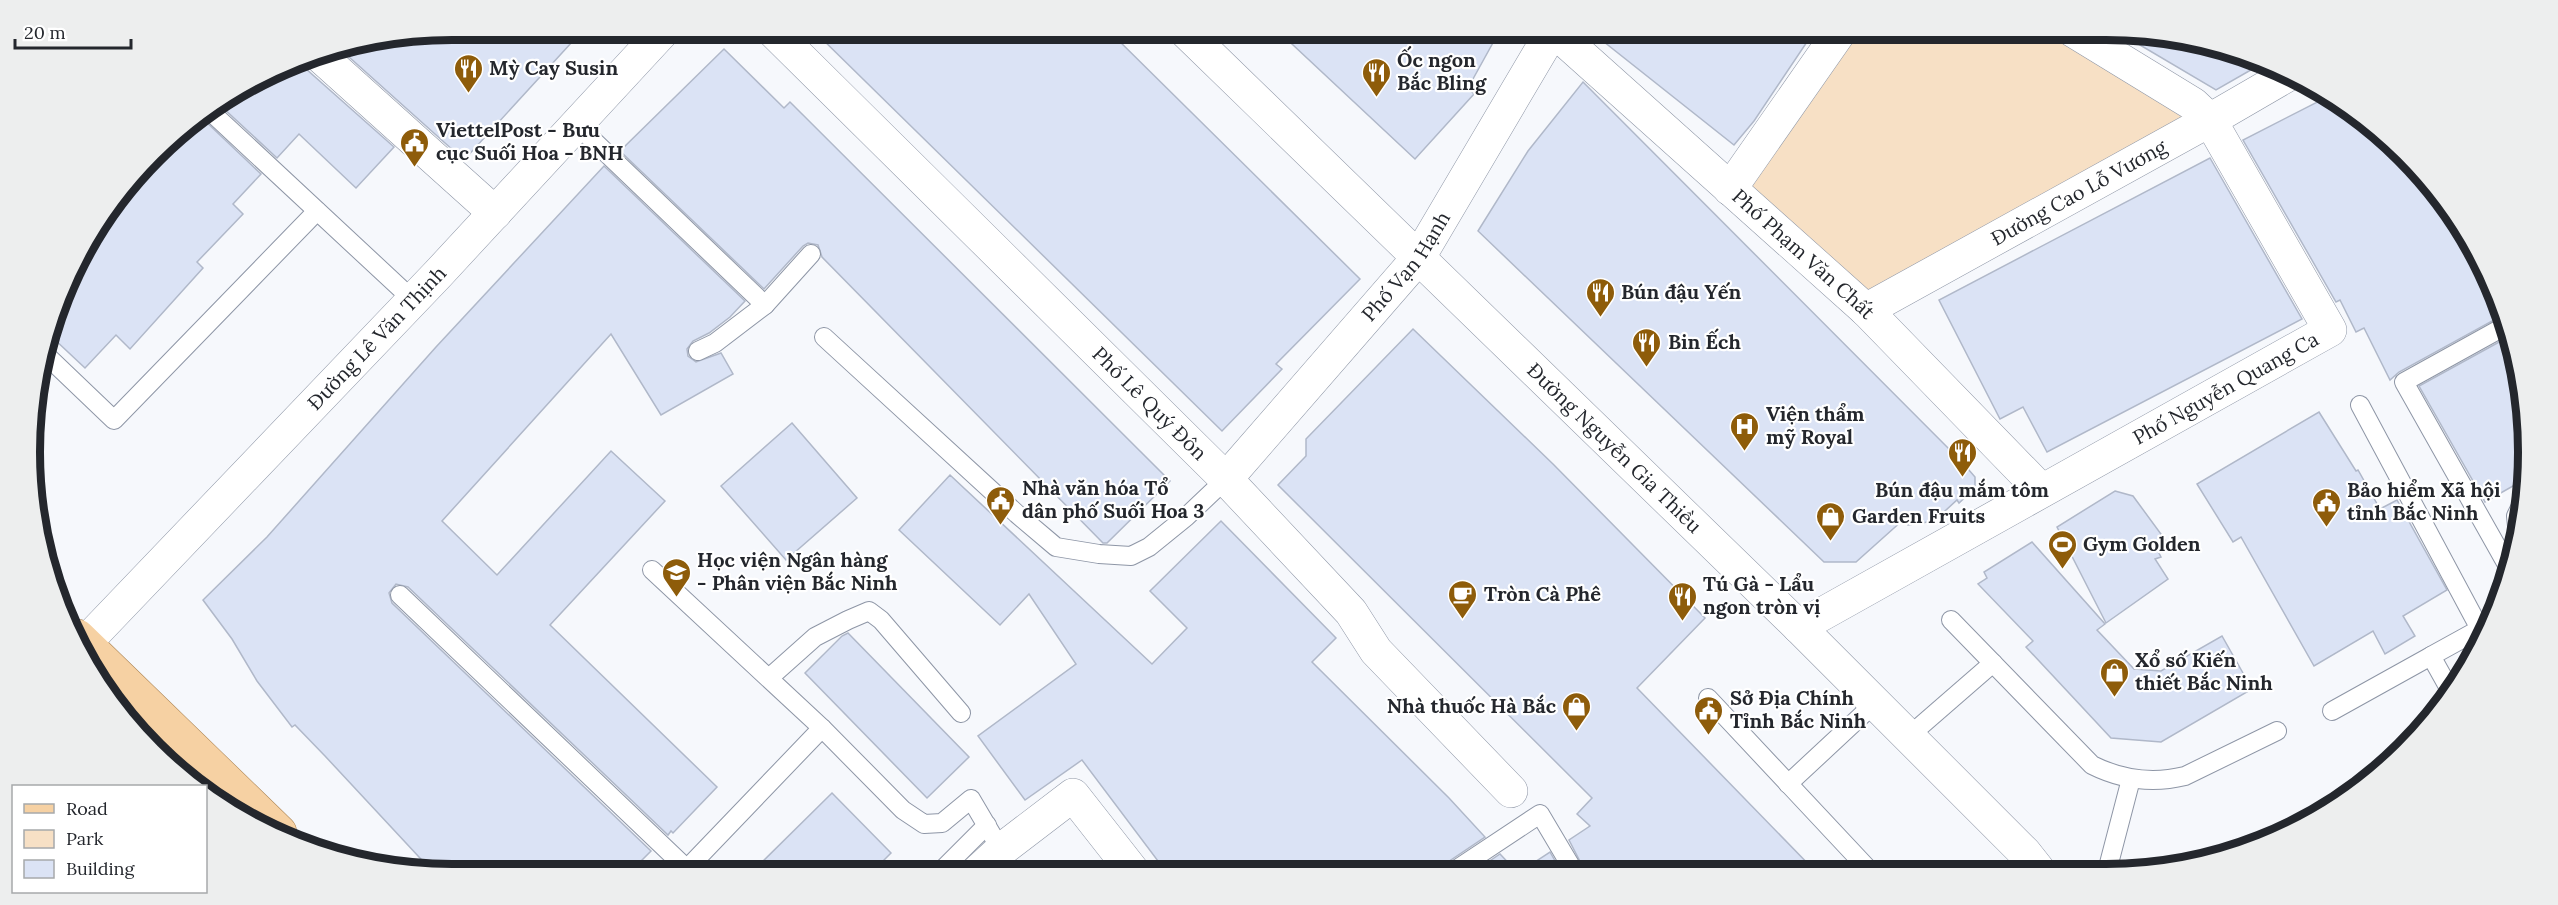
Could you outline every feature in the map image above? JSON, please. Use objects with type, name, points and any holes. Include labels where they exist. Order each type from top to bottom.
[{"type":"main road","points":[[97,660],[269,821]]},
{"type":"street","name":"Đường Lê Văn Thịnh","points":[[93,652],[413,300],[655,40]]},
{"type":"street","name":"Phố Lê Quý Đôn","points":[[782,40],[1226,479],[1352,612],[1376,651],[1511,791]]},
{"type":"street","name":"Đường Nguyễn Gia Thiều","points":[[1195,40],[1799,627],[2034,864]]},
{"type":"street","name":"Phố Vạn Hạnh","points":[[1226,479],[1419,257],[1547,40]]},
{"type":"street","name":"Phố Phạm Văn Chất","points":[[1564,40],[1866,310],[2041,490]]},
{"type":"street","points":[[1730,189],[1834,40]]},
{"type":"street","name":"Phố Nguyễn Quang Ca","points":[[1799,627],[2330,330],[2210,120],[2193,104],[2088,40]]},
{"type":"street","points":[[325,61],[495,213]]},
{"type":"street","name":"Đường Cao Lỗ Vương","points":[[1866,310],[2280,79]]},
{"type":"street","points":[[980,864],[994,837],[1073,795],[1127,864]]},
{"type":"lane","points":[[215,116],[413,300]]},
{"type":"lane","points":[[576,124],[765,305]]},
{"type":"lane","points":[[51,360],[114,420],[316,211]]},
{"type":"lane","points":[[698,351],[715,343],[765,305],[811,254]]},
{"type":"lane","points":[[2499,330],[2403,382],[2503,558]]},
{"type":"lane","points":[[824,337],[1056,547],[1099,554],[1131,556],[1149,547],[1186,517],[1226,479]]},
{"type":"lane","points":[[2360,405],[2479,626]]},
{"type":"lane","points":[[652,570],[822,728],[903,810],[924,824],[942,823],[971,799],[994,837],[953,864]]},
{"type":"lane","points":[[400,595],[676,864]]},
{"type":"lane","points":[[769,678],[815,637],[869,611],[881,620],[961,713]]},
{"type":"lane","points":[[1951,620],[2092,765],[2108,773],[2131,779],[2169,780],[2185,776],[2277,731]]},
{"type":"lane","points":[[2332,711],[2477,631]]},
{"type":"lane","points":[[2431,656],[2446,683]]},
{"type":"lane","points":[[1909,736],[1993,663]]},
{"type":"lane","points":[[1708,698],[1863,864]]},
{"type":"lane","points":[[1788,784],[1875,703]]},
{"type":"lane","points":[[692,864],[822,728]]},
{"type":"lane","points":[[2109,864],[2131,779]]},
{"type":"lane","points":[[1464,864],[1540,814],[1570,864]]},
{"type":"green space","points":[[1842,40],[2067,40],[2187,113],[2187,123],[1875,292],[1862,292],[1747,187]]},
{"type":"building","points":[[574,40],[464,160],[347,55],[372,48],[426,41]]},
{"type":"building","points":[[823,40],[1118,40],[1360,279],[1276,364],[1282,369],[1222,431]]},
{"type":"building","points":[[1288,40],[1494,40],[1468,88],[1474,94],[1415,159]]},
{"type":"building","points":[[1602,40],[1808,40],[1754,121],[1734,145]]},
{"type":"building","points":[[2133,41],[2186,48],[2254,68],[2216,90]]},
{"type":"building","points":[[724,49],[784,108],[790,102],[1170,481],[1107,543],[1103,543],[822,257],[818,245],[808,243],[803,246],[764,289],[620,151]]},
{"type":"building","points":[[305,68],[394,147],[356,188],[299,134],[277,158],[225,110],[270,83]]},
{"type":"building","points":[[1583,82],[1962,462],[1975,477],[1975,488],[1959,503],[1957,500],[1934,521],[1908,525],[1903,520],[1856,562],[1824,562],[1478,231],[1528,151]]},
{"type":"building","points":[[2320,101],[2334,110],[2397,161],[2432,202],[2475,270],[2496,319],[2399,372],[2390,380],[2364,328],[2356,332],[2340,300],[2336,302],[2243,140]]},
{"type":"building","points":[[207,123],[261,174],[233,204],[243,214],[197,262],[203,268],[130,349],[116,335],[85,368],[56,341],[62,320],[83,270],[110,224],[143,181],[161,161]]},
{"type":"building","points":[[2210,158],[2302,319],[2047,452],[2023,407],[2000,419],[1939,300]]},
{"type":"building","points":[[604,166],[745,301],[730,317],[709,333],[693,341],[687,349],[688,356],[696,362],[721,353],[733,374],[661,415],[611,334],[442,521],[497,575],[611,451],[665,501],[550,625],[717,787],[673,833],[671,831],[668,835],[408,587],[396,584],[389,593],[392,603],[651,851],[638,864],[426,864],[295,725],[292,727],[257,681],[232,639],[203,600],[267,537],[436,347]]},
{"type":"building","points":[[1413,329],[1553,464],[1705,618],[1637,688],[1808,864],[1581,864],[1569,840],[1590,826],[1577,814],[1592,798],[1278,485],[1306,456],[1306,439]]},
{"type":"building","points":[[2502,341],[2510,372],[2517,426],[2516,484],[2485,502],[2419,386]]},
{"type":"building","points":[[2319,412],[2356,471],[2358,470],[2380,509],[2397,500],[2447,590],[2403,616],[2415,636],[2385,654],[2373,631],[2314,666],[2241,537],[2233,542],[2197,484]]},
{"type":"building","points":[[792,423],[857,498],[786,560],[721,486]]},
{"type":"building","points":[[950,475],[1152,664],[1187,628],[1150,591],[1221,521],[1336,638],[1312,662],[1449,798],[1485,837],[1445,864],[1160,864],[1082,760],[1025,800],[978,736],[1076,664],[1029,594],[1000,625],[899,530]]},
{"type":"building","points":[[2115,491],[2133,496],[2169,545],[2158,551],[2161,557],[2155,559],[2168,579],[2106,623],[2057,527]]},
{"type":"building","points":[[2032,542],[2105,624],[2097,630],[2134,669],[2161,671],[2222,636],[2252,689],[2161,742],[2111,738],[2026,647],[2033,641],[1978,584],[1987,578],[1984,572]]},
{"type":"building","points":[[848,633],[969,757],[927,798],[805,673],[842,636]]},
{"type":"building","points":[[832,793],[891,853],[880,864],[760,864]]},
{"type":"building","points":[[1550,852],[1557,864],[1532,864]]},
{"type":"building","points":[[1500,854],[1509,864],[1485,864]]},
{"type":"place","name":"Mỳ Cay Susin","points":[[468,94]]},
{"type":"place","name":"Ốc ngon Bắc Bling","points":[[1376,98]]},
{"type":"place","name":"ViettelPost - Bưu cục Suối Hoa - BNH","points":[[415,168]]},
{"type":"place","name":"Bún đậu Yến","points":[[1600,318]]},
{"type":"place","name":"Bin Ếch","points":[[1647,368]]},
{"type":"place","name":"Viện thẩm mỹ Royal","points":[[1745,452]]},
{"type":"place","name":"Bún đậu mắm tôm","points":[[1962,478]]},
{"type":"place","name":"Nhà văn hóa Tổ dân phố Suối Hoa 3","points":[[1001,526]]},
{"type":"place","name":"Bảo hiểm Xã hội tỉnh Bắc Ninh","points":[[2326,528]]},
{"type":"place","name":"Garden Fruits","points":[[1831,542]]},
{"type":"place","name":"Gym Golden","points":[[2062,570]]},
{"type":"place","name":"Học viện Ngân hàng - Phân viện Bắc Ninh","points":[[676,598]]},
{"type":"place","name":"Tròn Cà Phê","points":[[1463,620]]},
{"type":"place","name":"Tú Gà - Lẩu ngon tròn vị","points":[[1682,622]]},
{"type":"place","name":"Xổ số Kiến thiết Bắc Ninh","points":[[2114,698]]},
{"type":"place","name":"Nhà thuốc Hà Bắc","points":[[1577,732]]},
{"type":"place","name":"Sở Địa Chính Tỉnh Bắc Ninh","points":[[1709,736]]}]
